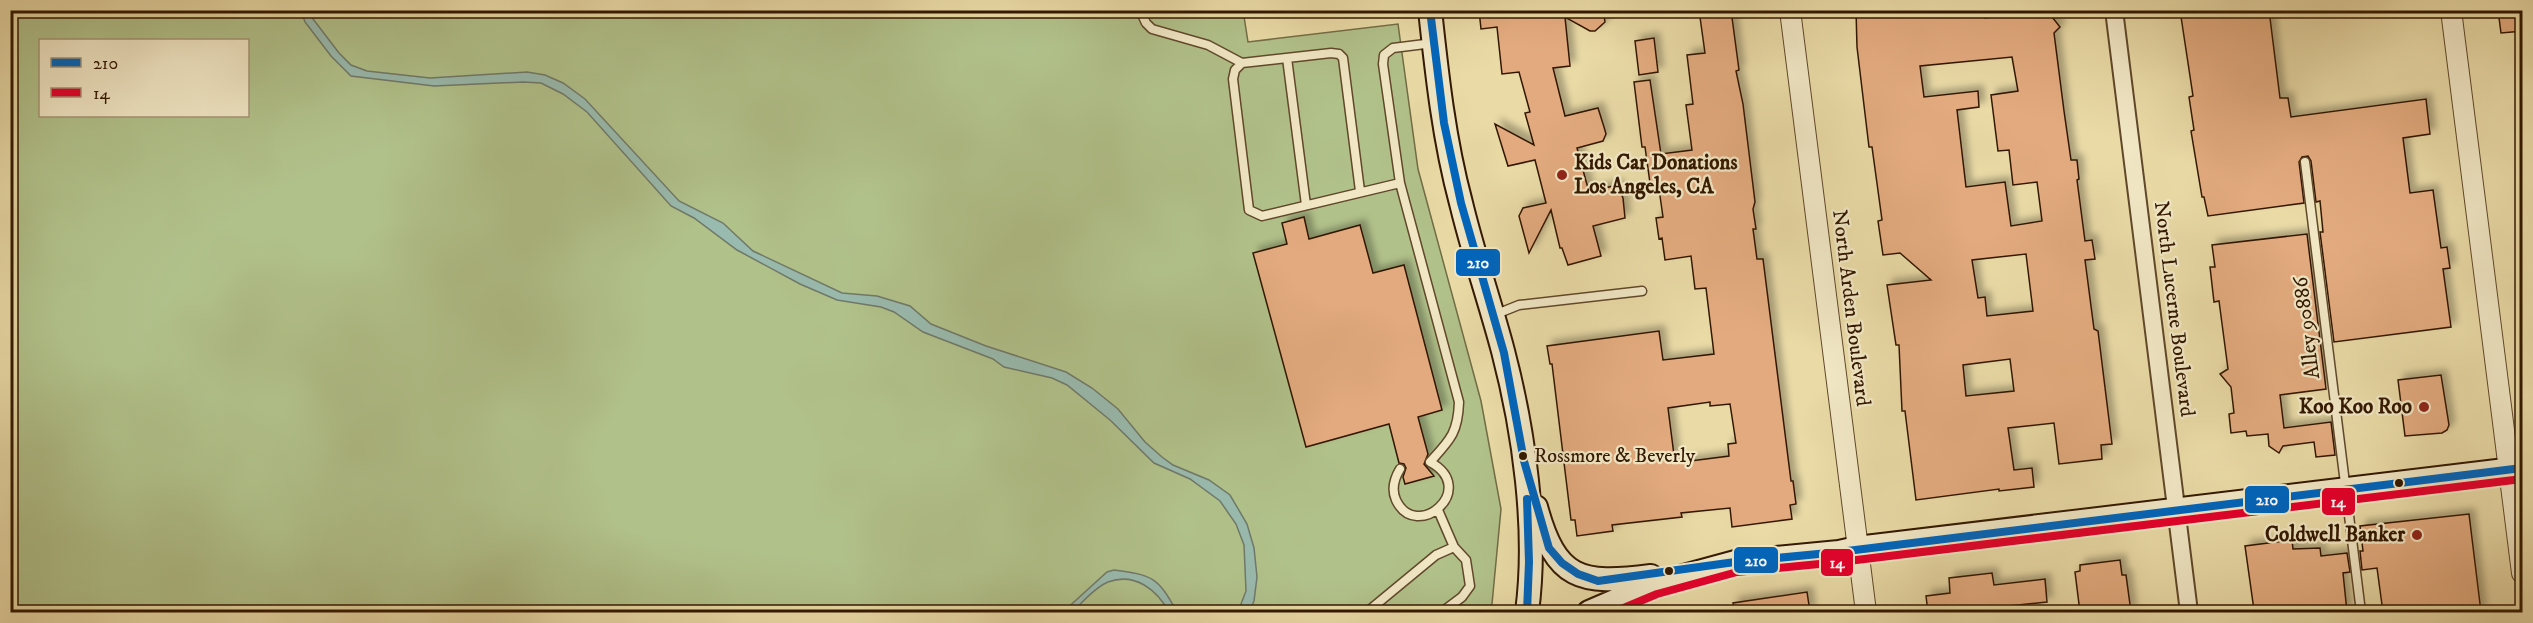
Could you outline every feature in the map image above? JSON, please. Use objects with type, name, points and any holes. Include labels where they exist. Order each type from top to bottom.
[{"type":"main road","points":[[1430,10],[1451,163],[1494,315],[1512,389],[1524,461],[1530,562],[1527,612]]},
{"type":"main road","points":[[1524,461],[1549,548],[1562,563],[1578,574],[1598,580],[1618,580],[1735,562],[1839,552],[2516,469]]},
{"type":"main road","points":[[1589,612],[1654,584],[1735,562]]},
{"type":"street","name":"North Arden Boulevard","points":[[1790,10],[1866,612]]},
{"type":"street","name":"North Lucerne Boulevard","points":[[2114,10],[2189,612]]},
{"type":"street","points":[[2451,10],[2516,469],[2523,573]]},
{"type":"lane","points":[[1140,10],[1146,23],[1152,29],[1208,45],[1242,63],[1332,52],[1339,54],[1343,58],[1360,191]]},
{"type":"lane","points":[[1400,469],[1393,486],[1397,503],[1403,510],[1420,516],[1438,510],[1444,505],[1449,488],[1444,472],[1430,462],[1450,439],[1459,422],[1459,402],[1400,183],[1383,64],[1384,55],[1393,48],[1433,43]]},
{"type":"lane","points":[[1287,58],[1306,205]]},
{"type":"lane","points":[[1242,63],[1235,70],[1233,78],[1249,210],[1262,216],[1400,183]]},
{"type":"lane","name":"Alley 90886","points":[[2305,162],[2361,612]]},
{"type":"lane","points":[[1494,315],[1518,305],[1642,291]]},
{"type":"lane","points":[[1438,510],[1454,547],[1466,560],[1470,586],[1462,597],[1442,612]]},
{"type":"lane","points":[[1367,612],[1436,555],[1454,547]]},
{"type":"green space","points":[[1243,10],[1248,42],[1398,24],[1418,169],[1481,401],[1501,509],[1492,604],[1485,612],[11,612],[10,11]]},
{"type":"water","points":[[301,11],[311,11],[313,19],[339,53],[351,65],[367,71],[430,78],[527,72],[545,75],[563,83],[585,99],[679,201],[723,223],[753,251],[842,293],[877,296],[910,306],[931,324],[986,346],[1066,372],[1092,388],[1118,409],[1145,442],[1162,457],[1173,465],[1209,480],[1230,495],[1247,524],[1254,548],[1257,577],[1254,601],[1249,612],[1238,612],[1246,591],[1244,545],[1236,524],[1220,501],[1190,479],[1154,463],[1110,420],[1067,385],[1052,378],[1004,367],[993,359],[923,332],[894,312],[881,307],[837,300],[800,284],[737,250],[694,218],[671,206],[587,112],[563,94],[541,83],[434,86],[351,76],[331,56],[305,22]]},
{"type":"water","points":[[1114,570],[1138,574],[1153,580],[1165,592],[1177,612],[1169,612],[1152,590],[1127,579],[1103,584],[1072,612],[1063,612],[1107,572]]},
{"type":"building","name":"Kids Car Donations Los Angeles, CA","points":[[1479,10],[1603,10],[1605,22],[1595,31],[1590,31],[1565,17],[1570,66],[1553,68],[1565,116],[1598,108],[1604,127],[1606,134],[1603,141],[1577,148],[1589,192],[1617,185],[1623,198],[1625,218],[1593,226],[1601,256],[1568,265],[1562,248],[1560,248],[1551,210],[1529,253],[1519,216],[1523,208],[1546,203],[1535,160],[1508,166],[1495,124],[1534,145],[1525,113],[1530,112],[1519,72],[1502,74],[1497,27],[1481,29]]},
{"type":"building","points":[[1699,10],[1731,10],[1739,70],[1736,71],[1743,104],[1755,202],[1753,209],[1756,229],[1753,229],[1757,259],[1763,259],[1791,481],[1793,481],[1796,504],[1790,505],[1792,519],[1732,527],[1730,508],[1681,513],[1682,517],[1612,525],[1613,531],[1577,536],[1575,520],[1571,520],[1552,364],[1550,364],[1547,346],[1659,331],[1663,360],[1714,354],[1706,288],[1695,289],[1691,256],[1665,260],[1656,218],[1663,217],[1658,182],[1650,183],[1645,147],[1642,147],[1634,82],[1650,80],[1661,154],[1692,150],[1686,105],[1693,104],[1687,55],[1705,53]],"holes":[[[1710,402],[1710,406],[1730,404],[1736,443],[1728,444],[1729,456],[1675,463],[1668,408]]]},
{"type":"building","points":[[1856,10],[1984,10],[1985,18],[2051,10],[2052,17],[2060,27],[2054,33],[2071,160],[2077,160],[2079,179],[2077,180],[2085,241],[2092,240],[2095,259],[2085,260],[2094,329],[2098,331],[2112,444],[2101,445],[2102,459],[2059,464],[2054,423],[2008,428],[2014,470],[2032,468],[2034,487],[1999,491],[1999,489],[1916,500],[1905,411],[1902,411],[1899,345],[1896,345],[1887,285],[1931,280],[1900,253],[1883,255],[1878,221],[1882,220],[1872,147],[1869,147],[1857,47]],"holes":[[[2012,57],[2018,91],[1991,95],[1998,151],[2009,150],[2013,185],[2037,182],[2042,221],[2011,226],[2005,182],[1966,187],[1957,110],[1979,107],[1978,91],[1924,97],[1920,66]],[[2026,254],[2033,311],[1987,316],[1985,297],[1978,298],[1972,260]],[[2010,359],[2014,391],[1966,396],[1963,365]]]},
{"type":"building","points":[[2180,10],[2224,10],[2225,15],[2269,10],[2280,98],[2288,98],[2291,117],[2426,99],[2430,134],[2403,138],[2410,193],[2433,190],[2441,248],[2447,247],[2450,268],[2443,269],[2451,327],[2334,342],[2320,232],[2323,232],[2320,201],[2316,202],[2311,161],[2308,156],[2302,157],[2299,162],[2304,203],[2208,216],[2204,197],[2202,197],[2191,131],[2194,130],[2189,97],[2193,96]]},
{"type":"building","points":[[2498,10],[2523,10],[2523,31],[2501,33]]},
{"type":"building","points":[[1654,38],[1658,72],[1639,75],[1635,41]]},
{"type":"building","points":[[1304,217],[1309,239],[1360,225],[1373,273],[1404,265],[1442,410],[1418,417],[1428,454],[1424,464],[1434,476],[1405,484],[1403,477],[1406,468],[1404,464],[1399,463],[1389,424],[1306,447],[1253,253],[1287,244],[1282,223]]},
{"type":"building","points":[[2307,234],[2326,389],[2280,395],[2284,428],[2331,422],[2335,455],[2316,457],[2314,442],[2283,446],[2279,453],[2269,446],[2268,434],[2247,436],[2246,431],[2231,433],[2229,414],[2234,413],[2231,387],[2220,374],[2228,369],[2219,301],[2214,302],[2210,267],[2215,267],[2212,245]]},
{"type":"building","name":"Koo Koo Roo","points":[[2441,375],[2449,425],[2447,430],[2442,433],[2405,436],[2398,380]]},
{"type":"building","points":[[2469,514],[2481,612],[2460,612],[2459,607],[2413,612],[2383,612],[2377,568],[2362,570],[2360,551],[2363,551],[2360,526]]},
{"type":"building","points":[[2292,540],[2293,549],[2320,548],[2321,556],[2347,553],[2350,572],[2343,573],[2347,612],[2260,612],[2259,609],[2254,610],[2245,546]]},
{"type":"building","points":[[2120,560],[2122,575],[2126,575],[2131,612],[2080,612],[2075,572],[2080,571],[2080,565]]},
{"type":"building","points":[[1992,573],[1994,585],[2045,579],[2047,602],[1981,609],[1981,612],[1928,612],[1926,596],[1950,593],[1949,578]]},
{"type":"building","points":[[1807,592],[1810,612],[1734,612],[1733,603]]},
{"type":"transit line","name":"210","points":[[1430,10],[1444,123],[1461,203],[1504,353],[1524,461],[1549,548],[1562,563],[1578,574],[1598,581],[1735,562],[1839,552],[2522,468]]},
{"type":"transit line","name":"14","points":[[1614,612],[1657,594],[1737,572],[1840,562],[2522,479]]},
{"type":"transit line","name":"210","points":[[1527,499],[1529,562],[1527,612]]},
{"type":"place","name":"Kids Car Donations Los Angeles, CA","points":[[1562,175]]},
{"type":"place","name":"Koo Koo Roo","points":[[2424,407]]},
{"type":"place","name":"Rossmore & Beverly","points":[[1523,456]]},
{"type":"place","name":"Coldwell Banker","points":[[2417,535]]}]
